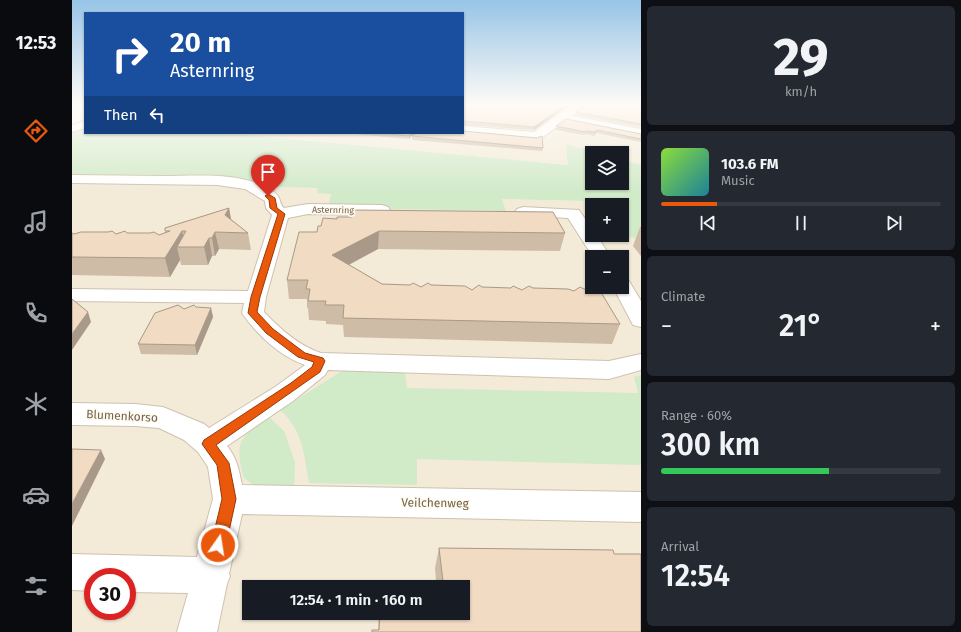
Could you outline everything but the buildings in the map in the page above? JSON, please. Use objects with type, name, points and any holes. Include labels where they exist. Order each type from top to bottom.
[{"type":"street","points":[[506,133],[536,136],[539,133]]},
{"type":"street","points":[[72,179],[216,181],[248,185],[265,193],[272,199],[274,208],[282,214],[256,297],[253,313],[269,331],[302,355],[320,361],[609,370],[641,362]]},
{"type":"street","name":"Asternring","points":[[282,214],[308,209],[401,211]]},
{"type":"street","points":[[510,212],[573,213],[597,250]]},
{"type":"street","points":[[627,294],[641,320]]},
{"type":"street","points":[[72,295],[256,297]]},
{"type":"street","points":[[208,444],[295,386],[316,370],[320,361]]},
{"type":"street","name":"Blumenkorso","points":[[72,414],[135,415],[164,418],[194,432],[208,444],[223,463],[229,499],[212,576],[197,632]]},
{"type":"street","name":"Veilchenweg","points":[[229,499],[641,507]]},
{"type":"street","points":[[72,572],[212,576]]},
{"type":"shaded area","points":[[641,133],[641,165],[629,161],[629,146],[585,146],[585,149],[566,144],[569,165],[238,134]]},
{"type":"shaded area","points":[[72,175],[225,177],[272,187],[319,188],[317,193],[331,193],[329,208],[506,211],[502,199],[585,201],[585,242],[629,242],[629,237],[641,238],[641,632],[72,632]]},
{"type":"green space","points":[[72,133],[238,134],[568,165],[566,144],[585,149],[585,190],[629,190],[629,161],[641,165],[641,238],[629,238],[629,198],[585,198],[585,201],[502,199],[506,211],[328,208],[331,194],[317,193],[318,188],[272,187],[225,177],[72,175]]},
{"type":"green space","points":[[345,369],[405,371],[407,388],[638,393],[634,377],[641,375],[641,465],[417,459],[417,485],[309,483],[304,453],[298,435],[294,426],[280,410]]},
{"type":"green space","points":[[269,417],[284,431],[295,462],[294,492],[260,490],[244,478],[239,456],[242,442],[251,430]]},
{"type":"route","points":[[218,545],[229,499],[223,463],[208,444],[295,386],[316,370],[320,361],[302,355],[269,331],[253,313],[256,297],[282,214],[274,208],[272,199],[268,196]]}]
